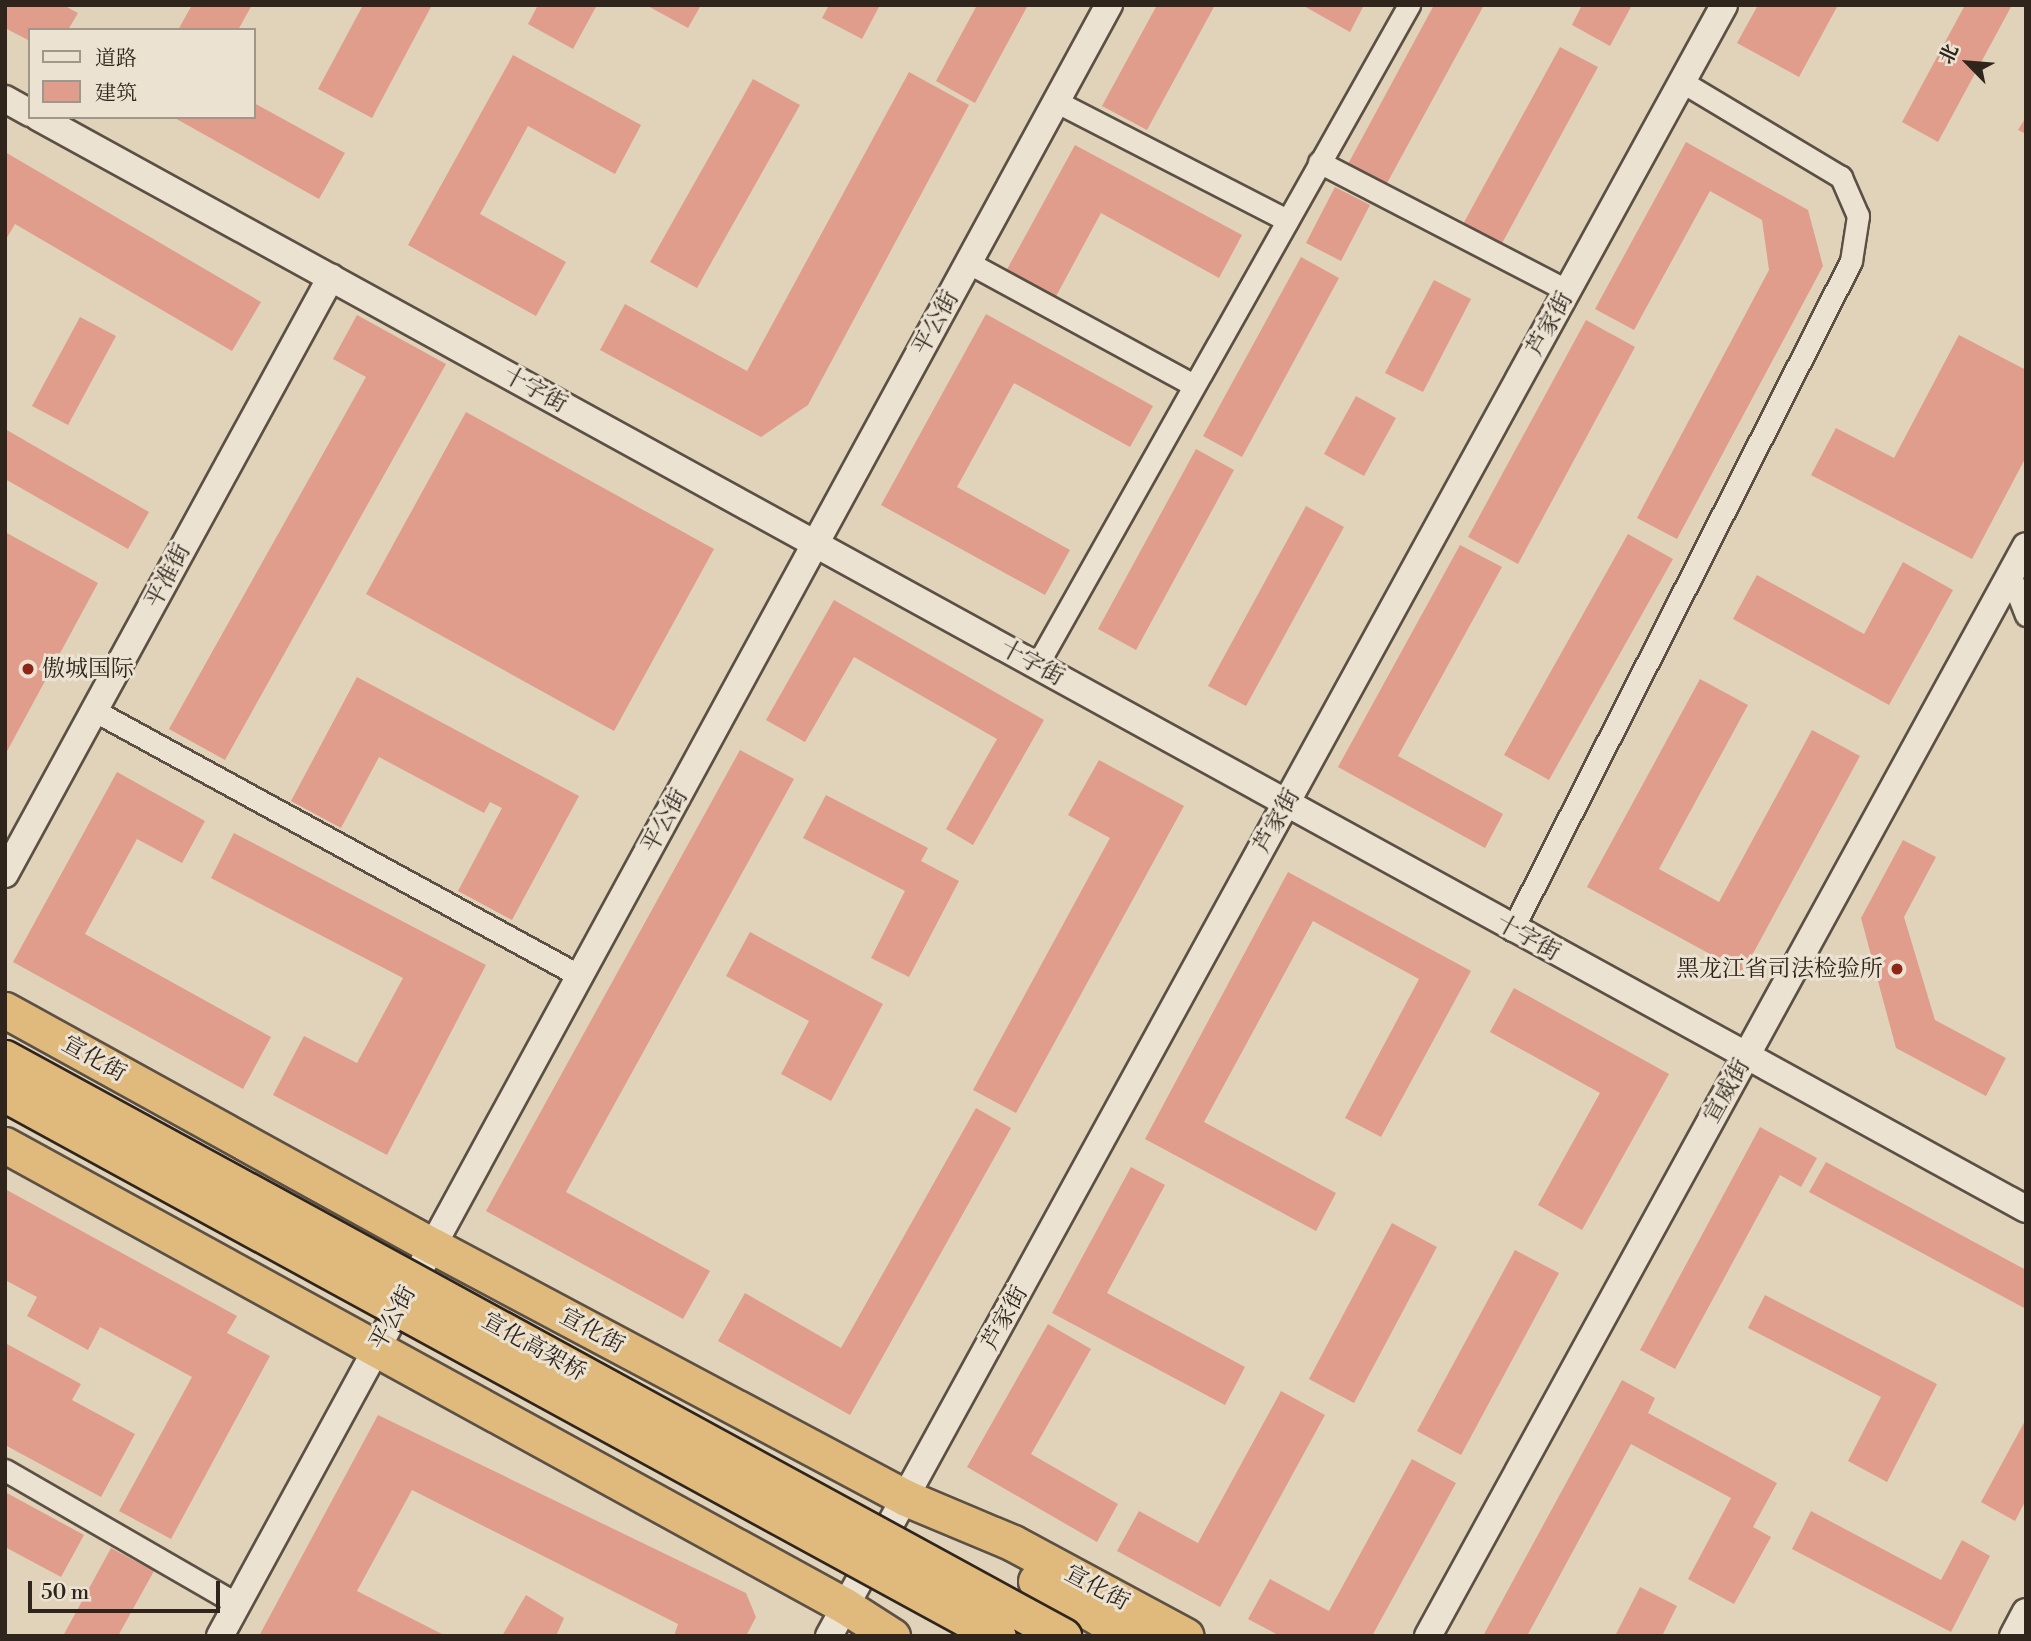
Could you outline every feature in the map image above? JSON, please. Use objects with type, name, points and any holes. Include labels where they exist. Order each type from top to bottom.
[{"type":"highway","name":"宣化街","points":[[5,1010],[433,1246],[906,1498],[1013,1543],[1186,1636]]},
{"type":"highway","name":"宣化高架桥","points":[[5,1058],[1063,1636]]},
{"type":"highway","name":"宣化高架桥","points":[[5,1094],[998,1636]]},
{"type":"highway","points":[[5,1146],[845,1606],[892,1636]]},
{"type":"highway","points":[[906,1498],[1004,1562],[1130,1636]]},
{"type":"highway","points":[[845,1606],[919,1636]]},
{"type":"street","name":"平公街","points":[[220,1636],[1109,5]]},
{"type":"street","points":[[1037,665],[1409,5]]},
{"type":"street","name":"芦家街","points":[[829,1636],[1724,5]]},
{"type":"street","points":[[1512,930],[1851,261],[1858,216],[1841,177],[1682,82]]},
{"type":"street","points":[[5,99],[28,112]]},
{"type":"street","points":[[1057,102],[1287,220]]},
{"type":"street","name":"十字街","points":[[42,119],[1037,665],[1512,930],[2026,1209]]},
{"type":"street","points":[[1319,162],[1568,291]]},
{"type":"street","points":[[968,263],[1194,385]]},
{"type":"street","name":"平准街","points":[[5,874],[331,277]]},
{"type":"street","name":"宣威街","points":[[1428,1636],[2026,546]]},
{"type":"street","points":[[2010,574],[2026,615]]},
{"type":"street","points":[[95,711],[580,976]]},
{"type":"street","points":[[5,1470],[237,1604]]},
{"type":"street","points":[[2013,1636],[2026,1612]]},
{"type":"building","points":[[5,5],[63,5],[78,13],[69,28],[28,28],[28,40],[5,28]]},
{"type":"building","points":[[192,5],[252,5],[239,28],[179,28]]},
{"type":"building","points":[[363,5],[432,5],[372,118],[318,89]]},
{"type":"building","points":[[538,5],[597,5],[573,49],[528,24]]},
{"type":"building","points":[[646,5],[701,5],[688,28]]},
{"type":"building","points":[[829,5],[880,5],[862,39],[822,18]]},
{"type":"building","points":[[977,5],[1028,5],[975,103],[936,81]]},
{"type":"building","points":[[1157,5],[1215,5],[1147,130],[1102,106]]},
{"type":"building","points":[[1302,5],[1364,5],[1350,32]]},
{"type":"building","points":[[1434,5],[1484,5],[1386,185],[1348,164]]},
{"type":"building","points":[[1582,5],[1632,5],[1610,46],[1572,25]]},
{"type":"building","points":[[1758,5],[1838,5],[1799,77],[1737,43]]},
{"type":"building","points":[[1965,5],[2012,5],[1938,142],[1902,122]]},
{"type":"building","points":[[1560,47],[1598,67],[1500,247],[1462,226]]},
{"type":"building","points":[[513,55],[641,125],[615,174],[528,126],[480,214],[566,262],[536,316],[408,245]]},
{"type":"building","points":[[909,72],[969,105],[808,405],[761,437],[600,350],[625,304],[747,371]]},
{"type":"building","points":[[753,79],[800,105],[697,288],[650,262]]},
{"type":"building","points":[[256,104],[345,153],[319,199],[177,119],[256,119]]},
{"type":"building","points":[[2026,117],[2026,134],[2018,130]]},
{"type":"building","points":[[1686,142],[1808,210],[1823,266],[1677,539],[1637,518],[1769,270],[1762,220],[1710,191],[1634,330],[1595,309]]},
{"type":"building","points":[[1075,145],[1242,235],[1219,278],[1101,213],[1054,300],[1005,273]]},
{"type":"building","points":[[5,152],[261,302],[232,351],[15,224],[5,241]]},
{"type":"building","points":[[1335,187],[1370,205],[1341,261],[1306,243]]},
{"type":"building","points":[[1301,257],[1339,278],[1242,457],[1203,436]]},
{"type":"building","points":[[1434,280],[1471,299],[1423,392],[1385,373]]},
{"type":"building","points":[[986,314],[1153,406],[1130,447],[1014,383],[957,487],[1070,550],[1045,595],[881,505]]},
{"type":"building","points":[[357,315],[446,364],[225,760],[169,729],[366,377],[333,359]]},
{"type":"building","points":[[80,317],[116,336],[68,425],[32,406]]},
{"type":"building","points":[[1586,320],[1635,347],[1518,564],[1468,537]]},
{"type":"building","points":[[1959,335],[2026,370],[2026,457],[1972,559],[1811,475],[1836,428],[1894,458]]},
{"type":"building","points":[[1356,396],[1396,418],[1364,476],[1324,454]]},
{"type":"building","points":[[466,412],[714,549],[614,731],[366,594]]},
{"type":"building","points":[[5,429],[149,512],[128,549],[5,479]]},
{"type":"building","points":[[1196,449],[1234,470],[1136,650],[1098,629]]},
{"type":"building","points":[[1306,506],[1344,527],[1246,706],[1208,686]]},
{"type":"building","name":"傲城国际","points":[[5,532],[98,583],[5,755]]},
{"type":"building","points":[[1628,534],[1673,559],[1549,780],[1504,755]]},
{"type":"building","points":[[1460,545],[1502,567],[1398,756],[1503,814],[1485,848],[1338,767]]},
{"type":"building","points":[[1903,562],[1953,590],[1889,705],[1733,619],[1757,575],[1864,634]]},
{"type":"building","points":[[834,600],[1044,720],[973,845],[946,829],[997,739],[854,657],[805,742],[766,720]]},
{"type":"building","points":[[357,677],[579,796],[512,920],[458,891],[502,808],[490,802],[484,813],[379,757],[341,828],[291,801]]},
{"type":"building","points":[[1700,679],[1748,705],[1659,869],[1719,902],[1812,730],[1860,756],[1743,972],[1587,887]]},
{"type":"building","points":[[740,750],[794,779],[566,1192],[710,1271],[683,1319],[486,1211]]},
{"type":"building","points":[[1099,760],[1184,806],[1016,1113],[973,1090],[1110,838],[1068,815]]},
{"type":"building","points":[[117,772],[205,821],[182,863],[137,839],[85,934],[271,1037],[243,1089],[13,962]]},
{"type":"building","points":[[826,795],[928,848],[921,861],[959,881],[909,977],[871,958],[905,891],[803,838]]},
{"type":"building","points":[[234,833],[486,965],[387,1155],[273,1095],[304,1036],[357,1063],[403,978],[211,878]]},
{"type":"building","name":"黑龙江省司法检验所","points":[[1903,840],[1936,857],[1904,917],[1935,1020],[2006,1058],[1986,1096],[1896,1048],[1861,918]]},
{"type":"building","points":[[1288,872],[1471,971],[1381,1137],[1345,1118],[1419,979],[1313,921],[1204,1122],[1336,1193],[1316,1231],[1145,1139]]},
{"type":"building","points":[[750,932],[883,1004],[831,1101],[781,1074],[809,1021],[726,976]]},
{"type":"building","points":[[1514,988],[1669,1074],[1582,1230],[1538,1205],[1600,1093],[1490,1032]]},
{"type":"building","points":[[976,1108],[1011,1128],[850,1415],[718,1341],[745,1293],[841,1348]]},
{"type":"building","points":[[1760,1127],[1817,1158],[1801,1187],[1780,1175],[1675,1369],[1640,1350]]},
{"type":"building","points":[[1826,1162],[2026,1270],[2026,1309],[1809,1192]]},
{"type":"building","points":[[1131,1167],[1165,1185],[1107,1293],[1245,1367],[1225,1405],[1052,1313]]},
{"type":"building","points":[[5,1189],[237,1316],[227,1333],[270,1356],[171,1539],[119,1511],[192,1377],[100,1327],[88,1350],[27,1316],[37,1297],[5,1280]]},
{"type":"building","points":[[1392,1223],[1437,1247],[1354,1403],[1309,1379]]},
{"type":"building","points":[[1515,1250],[1559,1273],[1461,1455],[1417,1431]]},
{"type":"building","points":[[1765,1295],[1937,1384],[1887,1482],[1848,1461],[1881,1397],[1748,1328]]},
{"type":"building","points":[[1048,1324],[1091,1349],[1031,1454],[1118,1504],[1097,1542],[967,1467]]},
{"type":"building","points":[[5,1343],[81,1384],[72,1400],[135,1434],[101,1497],[5,1445]]},
{"type":"building","points":[[1622,1380],[1655,1398],[1648,1413],[1777,1483],[1753,1527],[1771,1537],[1734,1604],[1688,1579],[1731,1498],[1631,1444],[1527,1636],[1483,1636]]},
{"type":"building","points":[[1281,1391],[1325,1415],[1220,1607],[1117,1551],[1139,1511],[1198,1543]]},
{"type":"building","points":[[378,1415],[746,1593],[756,1617],[746,1636],[674,1636],[678,1624],[412,1490],[357,1591],[446,1636],[259,1636]]},
{"type":"building","points":[[2026,1419],[2026,1500],[2015,1521],[1981,1502]]},
{"type":"building","points":[[1412,1459],[1456,1483],[1372,1636],[1280,1636],[1248,1619],[1270,1579],[1329,1611]]},
{"type":"building","points":[[5,1492],[84,1535],[61,1577],[5,1547]]},
{"type":"building","points":[[1811,1511],[1941,1580],[1962,1540],[1990,1556],[1951,1632],[1792,1549]]},
{"type":"building","points":[[111,1548],[154,1571],[118,1636],[63,1636]]},
{"type":"building","points":[[1640,1587],[1677,1606],[1662,1636],[1615,1636]]},
{"type":"building","points":[[526,1595],[564,1618],[556,1636],[502,1636]]},
{"type":"place","name":"傲城国际","points":[[28,669]]},
{"type":"place","name":"黑龙江省司法检验所","points":[[1897,969]]}]
